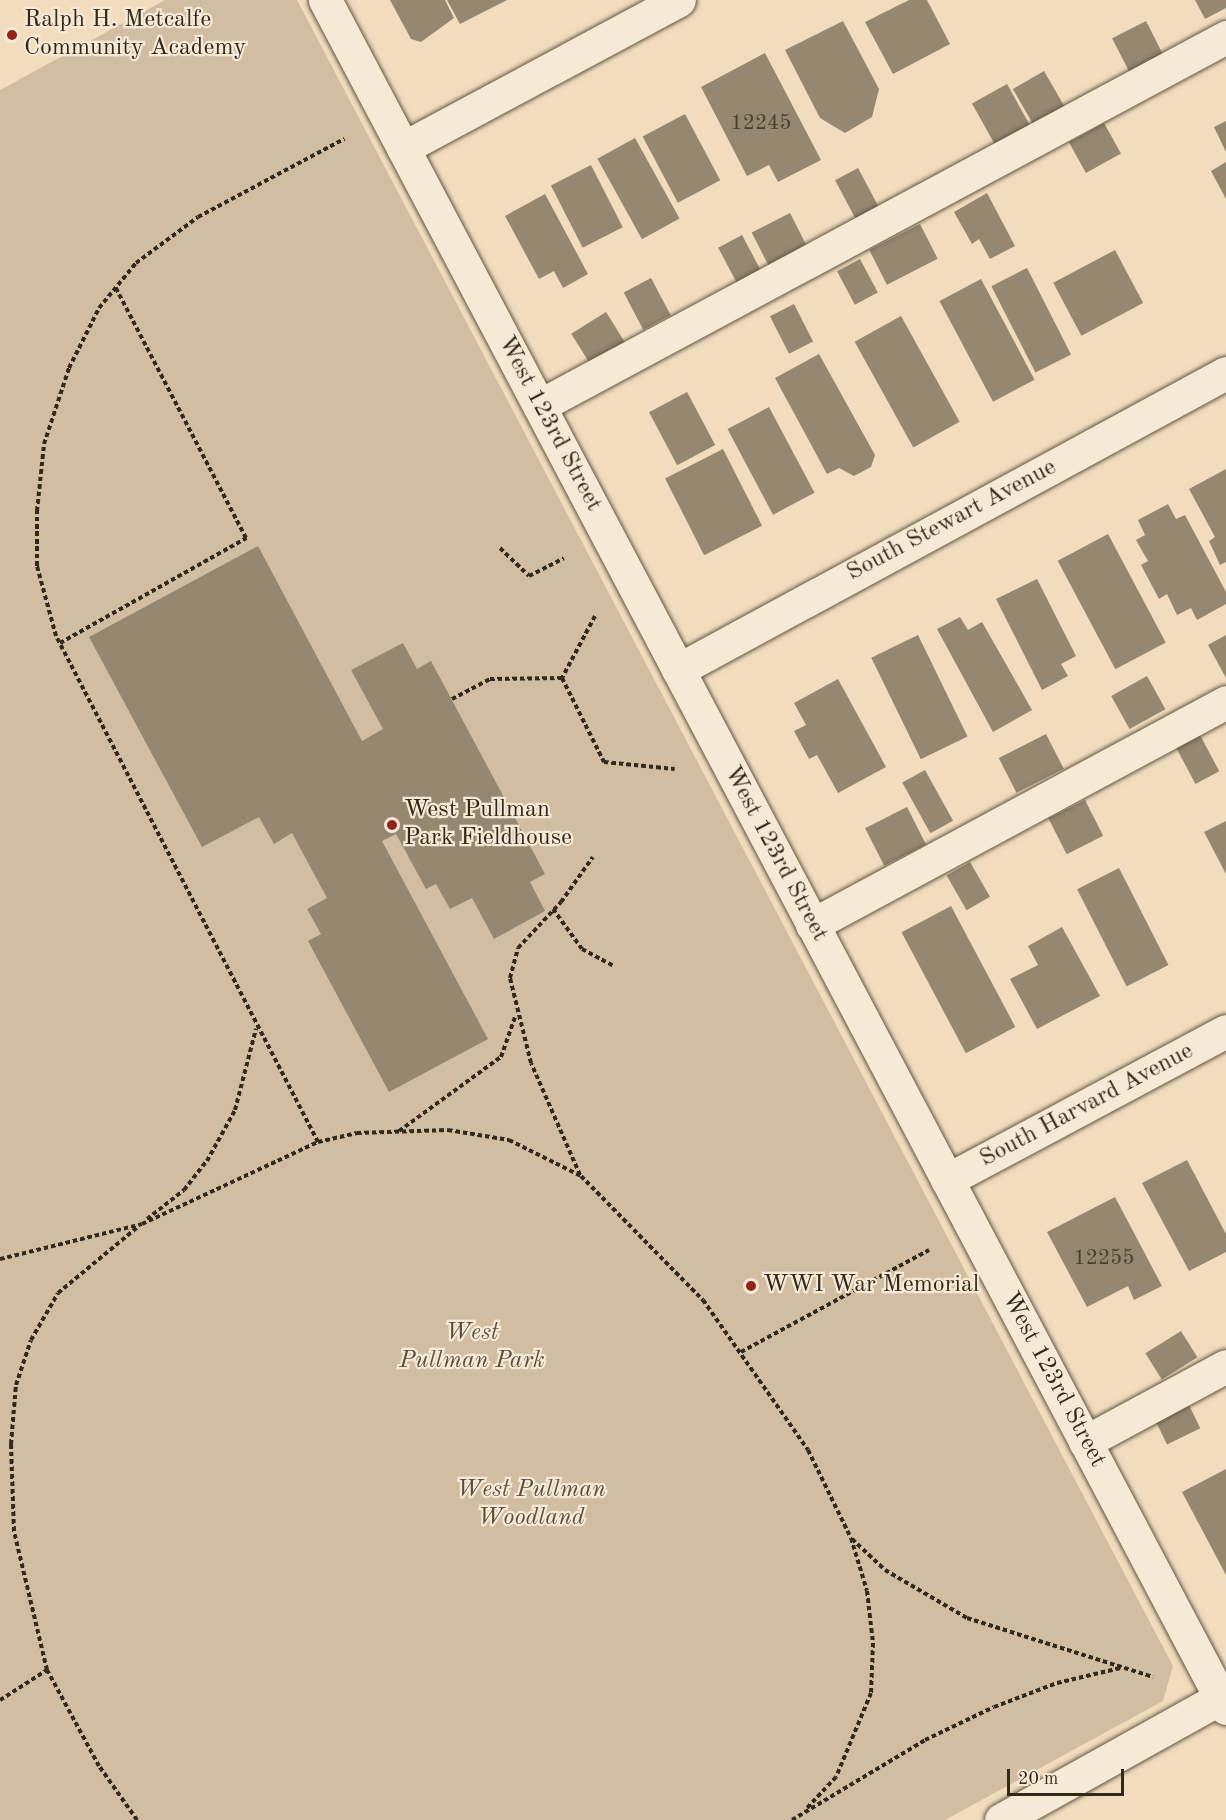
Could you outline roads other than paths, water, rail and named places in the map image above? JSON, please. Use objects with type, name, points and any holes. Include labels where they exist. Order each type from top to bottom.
[{"type":"street","name":"West 123rd Street","points":[[325,0],[1085,1442],[1224,1701]]},
{"type":"street","points":[[403,148],[679,0]]},
{"type":"street","points":[[539,406],[1226,37]]},
{"type":"street","name":"South Stewart Avenue","points":[[678,670],[1226,373]]},
{"type":"street","points":[[812,925],[1226,702]]},
{"type":"street","name":"South Harvard Avenue","points":[[947,1180],[1226,1031]]},
{"type":"street","points":[[1085,1442],[1226,1366]]},
{"type":"street","points":[[1001,1820],[1224,1701]]},
{"type":"place","name":"Ralph H. Metcalfe Community Academy","points":[[12,35]]},
{"type":"place","name":"West Pullman Park Fieldhouse","points":[[392,825]]},
{"type":"place","name":"WWI War Memorial","points":[[751,1286]]},
{"type":"park label","name":"West Pullman Park","points":[[472,1348]]},
{"type":"park label","name":"West Pullman Woodland","points":[[531,1505]]}]
